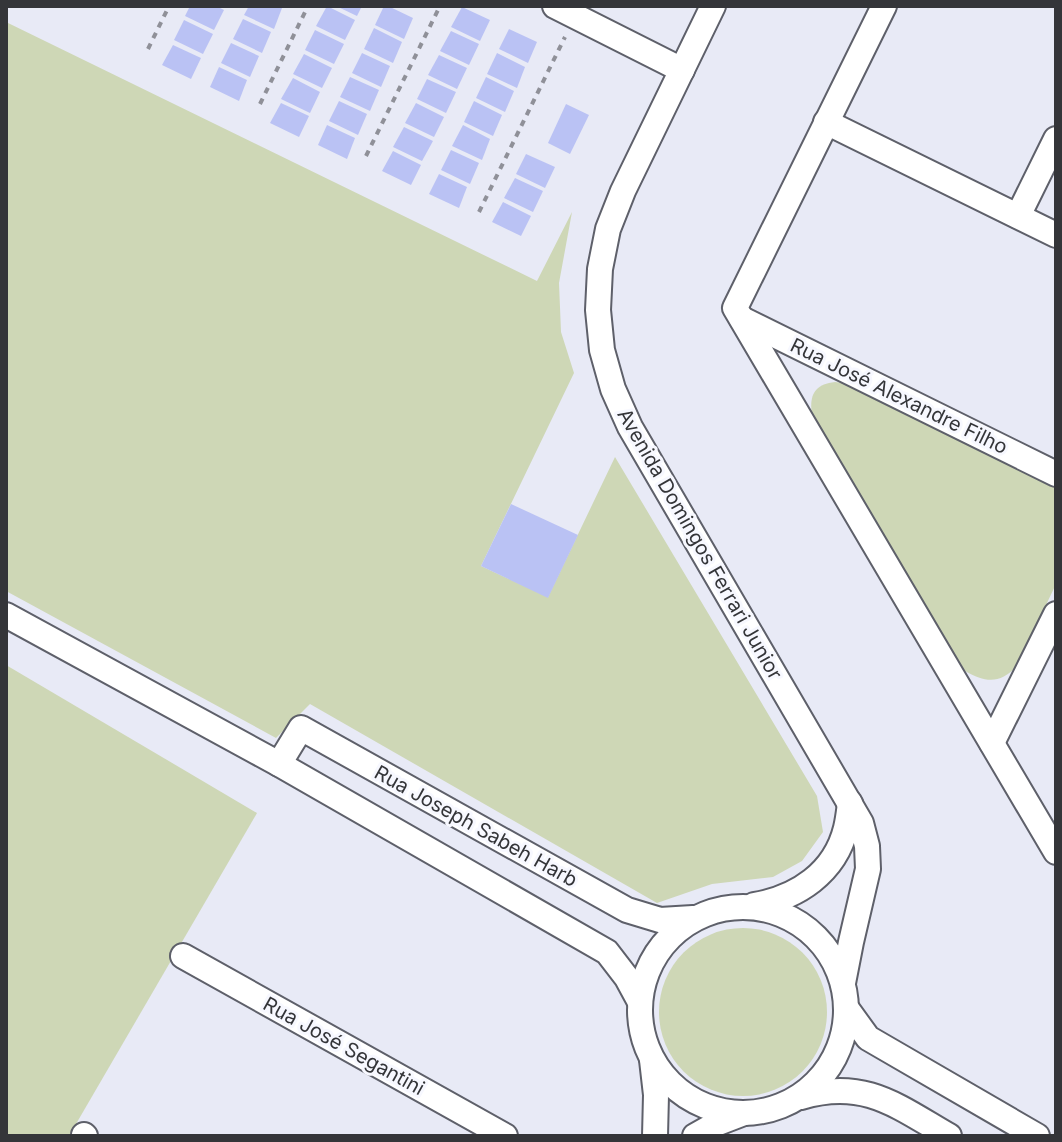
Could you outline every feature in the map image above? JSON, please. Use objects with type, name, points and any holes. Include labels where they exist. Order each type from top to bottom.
[{"type":"street","name":"Avenida Domingos Ferrari Junior","points":[[713,6],[623,191],[608,229],[600,269],[598,310],[602,350],[613,389],[630,427],[861,823],[867,846],[868,869],[843,983]]},
{"type":"street","points":[[884,6],[826,122],[738,313],[1056,852]]},
{"type":"street","points":[[566,11],[682,70]]},
{"type":"street","points":[[826,122],[1056,235]]},
{"type":"street","points":[[1018,216],[1056,139]]},
{"type":"street","name":"Rua José Alexandre Filho","points":[[738,313],[1056,474]]},
{"type":"street","points":[[992,743],[1056,614]]},
{"type":"street","points":[[6,615],[279,764],[607,952],[640,1002]]},
{"type":"street","name":"Rua Joseph Sabeh Harb","points":[[279,764],[301,728],[627,910],[660,920],[695,918]]},
{"type":"street","points":[[655,1136],[656,1095],[651,1057],[642,1031],[640,1002],[645,976],[657,953],[674,933],[695,918],[719,909],[772,902],[797,892],[819,876],[836,855],[846,830],[850,803]]},
{"type":"street","points":[[745,907],[778,913],[807,929],[830,953],[843,983],[847,1009],[844,1035],[834,1060],[819,1081],[799,1097]]},
{"type":"street","name":"Rua José Segantini","points":[[183,956],[505,1136]]},
{"type":"street","points":[[847,1009],[868,1038],[1037,1136]]},
{"type":"street","points":[[651,1057],[668,1080],[690,1098],[717,1109],[745,1113]]},
{"type":"street","points":[[695,1136],[745,1113],[773,1109],[816,1092],[853,1090],[888,1100],[949,1136]]},
{"type":"path","points":[[148,49],[169,6]]},
{"type":"path","points":[[260,104],[308,6]]},
{"type":"path","points":[[366,156],[440,6]]},
{"type":"path","points":[[479,212],[566,11]]},
{"type":"green space","points":[[6,22],[537,281],[572,212],[559,283],[561,332],[574,373],[481,566],[548,597],[615,457],[817,796],[823,832],[802,861],[773,877],[712,884],[657,903],[310,704],[276,738],[6,591]]},
{"type":"green space","points":[[843,383],[1056,488],[1056,584],[1017,666],[1005,676],[992,680],[965,671],[812,415],[814,392],[822,385]]},
{"type":"green space","points":[[6,665],[257,813],[69,1136],[6,1136]]},
{"type":"green space","points":[[743,928],[775,934],[803,952],[821,980],[827,1012],[821,1044],[803,1072],[775,1090],[743,1096],[711,1090],[683,1072],[665,1044],[659,1012],[665,980],[683,952],[711,934]]},
{"type":"building","points":[[190,6],[216,6],[224,10],[214,30],[185,16]]},
{"type":"building","points":[[249,6],[282,8],[274,29],[244,15]]},
{"type":"building","points":[[327,6],[355,20],[345,40],[316,26]]},
{"type":"building","points":[[336,6],[362,6],[357,16]]},
{"type":"building","points":[[384,6],[413,18],[404,39],[375,25]]},
{"type":"building","points":[[462,7],[490,20],[480,41],[451,27]]},
{"type":"building","points":[[243,19],[271,32],[262,53],[233,39]]},
{"type":"building","points":[[184,20],[213,34],[203,54],[174,40]]},
{"type":"building","points":[[374,28],[402,42],[393,63],[364,49]]},
{"type":"building","points":[[509,29],[537,42],[528,63],[499,49]]},
{"type":"building","points":[[315,30],[344,44],[334,64],[305,50]]},
{"type":"building","points":[[451,31],[479,44],[469,65],[440,51]]},
{"type":"building","points":[[231,43],[259,56],[250,77],[221,63]]},
{"type":"building","points":[[173,45],[201,58],[191,79],[162,65]]},
{"type":"building","points":[[362,53],[390,66],[381,87],[352,73]]},
{"type":"building","points":[[497,53],[525,67],[517,88],[487,74]]},
{"type":"building","points":[[304,54],[332,68],[322,88],[293,74]]},
{"type":"building","points":[[439,55],[467,68],[457,89],[428,75]]},
{"type":"building","points":[[219,67],[247,80],[239,101],[210,87]]},
{"type":"building","points":[[350,77],[379,90],[370,111],[340,97]]},
{"type":"building","points":[[486,77],[514,91],[505,112],[476,98]]},
{"type":"building","points":[[293,78],[320,92],[310,113],[281,99]]},
{"type":"building","points":[[427,79],[456,92],[446,113],[417,99]]},
{"type":"building","points":[[339,101],[367,114],[358,135],[329,121]]},
{"type":"building","points":[[474,101],[502,115],[493,136],[464,122]]},
{"type":"building","points":[[281,103],[309,116],[299,137],[270,123]]},
{"type":"building","points":[[416,103],[444,117],[434,137],[405,123]]},
{"type":"building","points":[[566,104],[589,115],[570,154],[548,143]]},
{"type":"building","points":[[327,125],[355,138],[347,159],[318,145]]},
{"type":"building","points":[[463,125],[490,139],[482,160],[452,146]]},
{"type":"building","points":[[404,127],[433,141],[422,161],[393,147]]},
{"type":"building","points":[[451,150],[479,163],[470,184],[441,170]]},
{"type":"building","points":[[393,151],[421,165],[411,185],[382,171]]},
{"type":"building","points":[[526,154],[555,167],[545,188],[516,174]]},
{"type":"building","points":[[439,174],[467,187],[459,208],[429,194]]},
{"type":"building","points":[[515,178],[543,191],[533,212],[504,198]]},
{"type":"building","points":[[503,202],[531,216],[521,236],[492,222]]},
{"type":"building","points":[[511,504],[578,535],[548,598],[481,566]]}]
